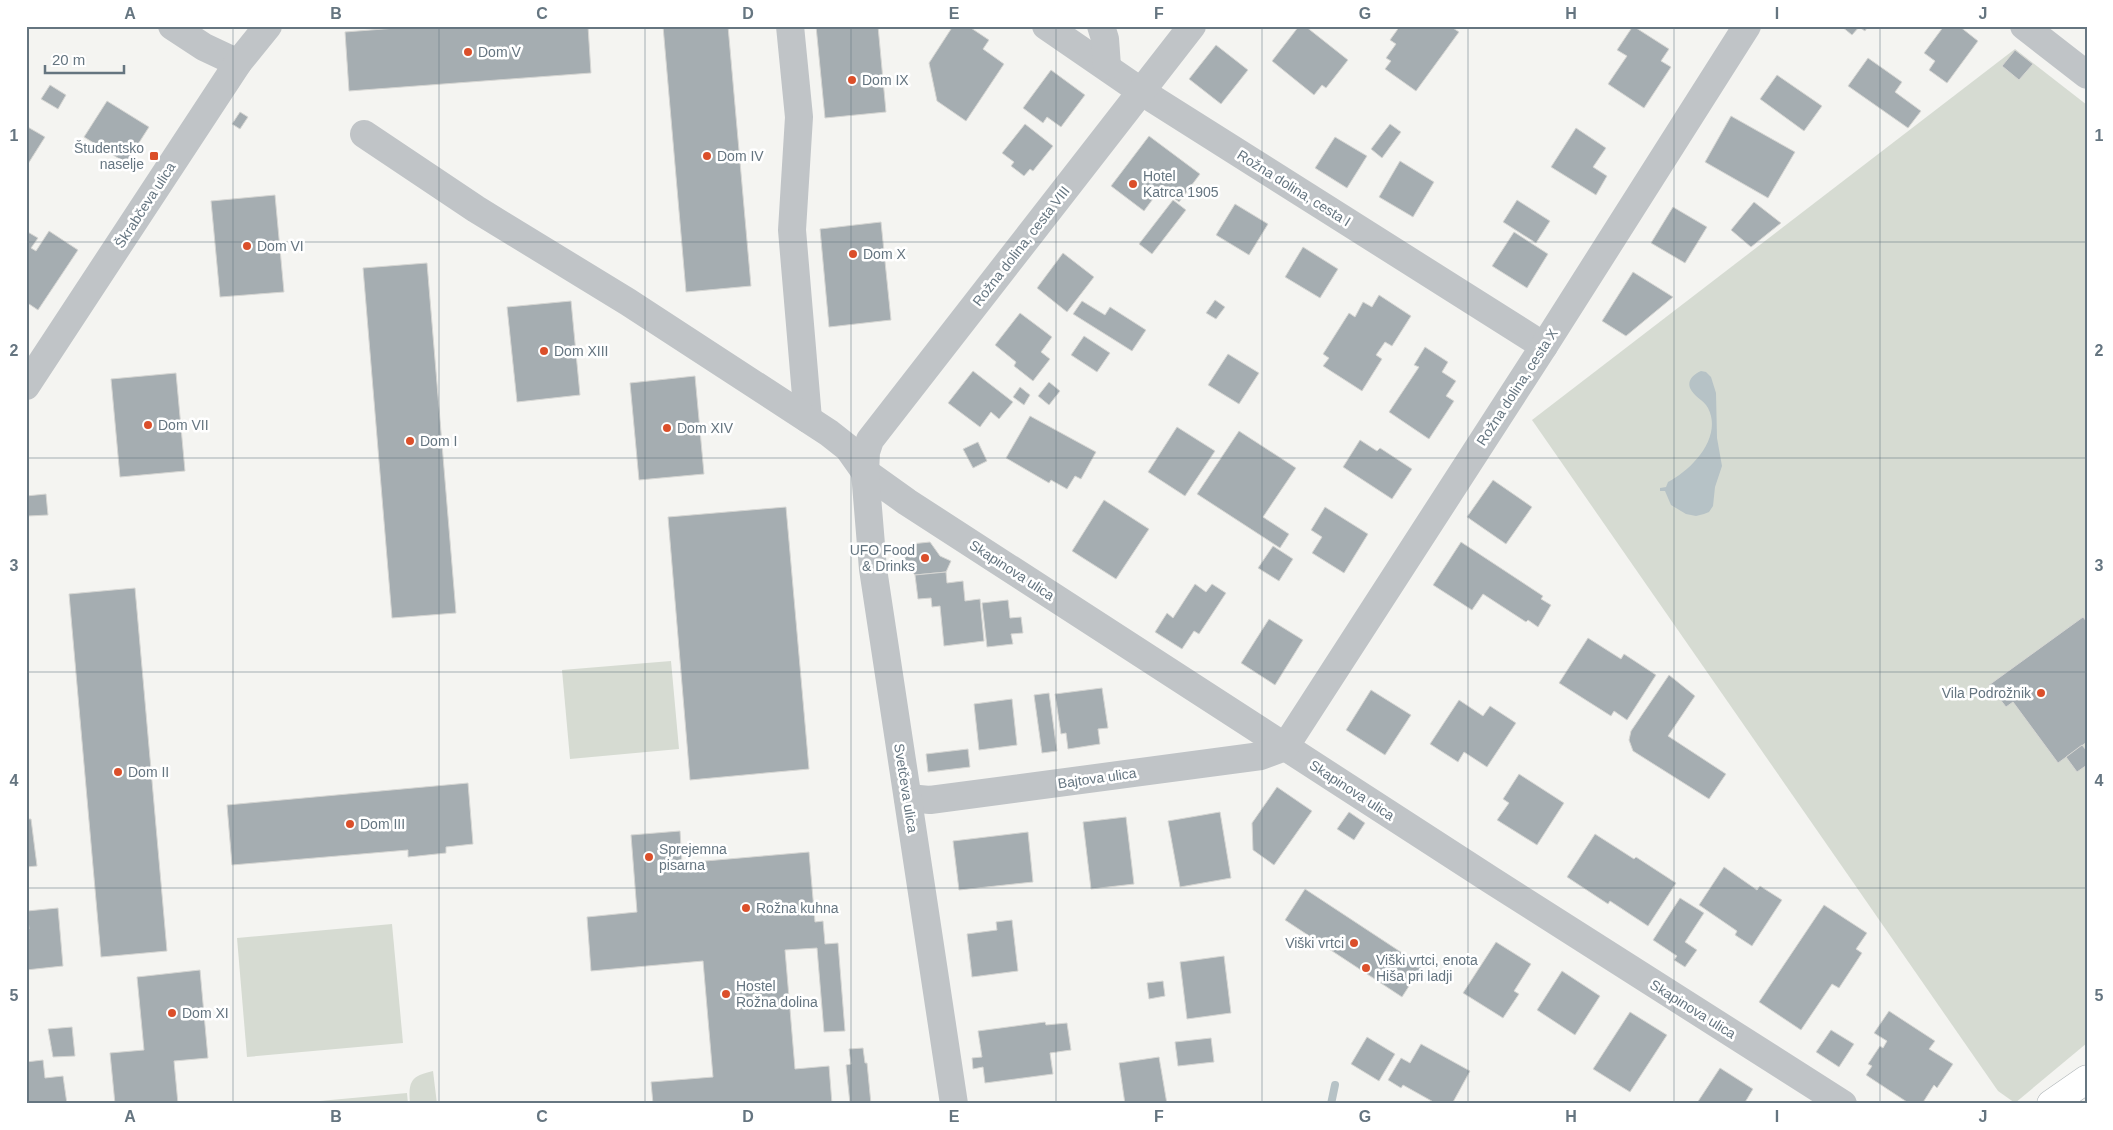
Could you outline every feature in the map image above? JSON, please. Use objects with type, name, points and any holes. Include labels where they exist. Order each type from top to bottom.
[{"type":"main road","points":[[2051,1104],[2087,1079]]},
{"type":"street","points":[[172,26],[204,47],[238,63]]},
{"type":"street","name":"Škrabčeva ulica","points":[[26,386],[238,63],[268,26]]},
{"type":"street","points":[[790,26],[799,117],[792,230],[808,419]]},
{"type":"street","name":"Rožna dolina, cesta I","points":[[1046,26],[1107,66],[1142,92],[1544,346]]},
{"type":"street","points":[[1101,26],[1105,39],[1107,66]]},
{"type":"street","name":"Rožna dolina, cesta VIII","points":[[865,472],[866,452],[870,440],[1192,26]]},
{"type":"street","name":"Rožna dolina, cesta X","points":[[1285,747],[1544,346],[1747,26]]},
{"type":"street","points":[[2024,26],[2087,75]]},
{"type":"street","name":"Skapinova ulica","points":[[364,134],[476,209],[628,302],[842,442],[865,472],[907,502],[1285,747],[1843,1104]]},
{"type":"street","name":"Svetčeva ulica","points":[[865,472],[873,570],[954,1104]]},
{"type":"street","name":"Bajtova ulica","points":[[908,798],[930,800],[1261,756],[1285,747]]},
{"type":"shaded area","points":[[2015,49],[2087,105],[2087,1043],[2015,1103],[1998,1091],[1532,420]]},
{"type":"shaded area","points":[[1701,371],[1706,372],[1711,377],[1716,393],[1717,438],[1722,466],[1715,487],[1713,506],[1709,512],[1696,516],[1686,514],[1671,505],[1665,491],[1660,491],[1660,488],[1666,487],[1668,482],[1677,477],[1695,461],[1708,441],[1712,419],[1708,408],[1694,394],[1689,385],[1692,378]]},
{"type":"shaded area","points":[[671,661],[679,749],[570,759],[562,670]]},
{"type":"shaded area","points":[[392,924],[403,1043],[247,1057],[237,938]]},
{"type":"shaded area","points":[[433,1071],[437,1104],[410,1104],[412,1081],[420,1075]]},
{"type":"shaded area","points":[[407,1093],[408,1104],[287,1104]]},
{"type":"building","name":"Dom V","points":[[422,26],[588,26],[591,73],[349,91],[345,32]]},
{"type":"building","name":"Dom IV","points":[[663,26],[728,26],[751,286],[686,292]]},
{"type":"building","name":"Dom IX","points":[[816,26],[878,26],[886,112],[825,118]]},
{"type":"building","points":[[953,26],[968,26],[989,40],[983,49],[1004,64],[966,121],[937,101],[929,63]]},
{"type":"building","points":[[1299,26],[1305,26],[1348,60],[1326,88],[1322,85],[1314,95],[1272,61]]},
{"type":"building","points":[[1400,26],[1450,26],[1459,32],[1416,91],[1385,69],[1391,61],[1386,58],[1396,44],[1390,40]]},
{"type":"building","points":[[1633,26],[1669,49],[1661,61],[1671,67],[1644,108],[1608,84],[1627,56],[1617,50]]},
{"type":"building","points":[[1841,26],[1868,26],[1865,31],[1859,27],[1852,35]]},
{"type":"building","points":[[1944,26],[1959,26],[1978,41],[1947,83],[1929,70],[1935,61],[1924,53]]},
{"type":"building","points":[[1216,45],[1248,70],[1221,104],[1189,79]]},
{"type":"building","points":[[2015,50],[2033,64],[2019,80],[2002,66]]},
{"type":"building","points":[[1868,58],[1902,82],[1895,92],[1921,111],[1908,128],[1848,86]]},
{"type":"building","points":[[1051,70],[1085,95],[1061,127],[1047,117],[1043,123],[1023,108]]},
{"type":"building","points":[[1777,75],[1822,106],[1804,131],[1760,99]]},
{"type":"building","points":[[50,85],[66,95],[58,109],[41,99]]},
{"type":"building","points":[[107,101],[149,127],[126,163],[84,137]]},
{"type":"building","points":[[240,112],[248,117],[240,129],[232,124]]},
{"type":"building","points":[[1731,116],[1795,152],[1768,198],[1705,162]]},
{"type":"building","points":[[1025,124],[1053,146],[1033,171],[1030,169],[1024,176],[1011,166],[1014,162],[1002,153]]},
{"type":"building","points":[[1390,124],[1401,132],[1382,158],[1371,149]]},
{"type":"building","points":[[26,126],[45,137],[26,167]]},
{"type":"building","points":[[1576,128],[1606,148],[1593,167],[1607,176],[1596,195],[1551,167]]},
{"type":"building","points":[[1149,136],[1200,174],[1179,202],[1161,188],[1144,211],[1111,186]]},
{"type":"building","points":[[1335,137],[1367,156],[1347,188],[1315,168]]},
{"type":"building","points":[[1400,161],[1434,182],[1413,217],[1379,197]]},
{"type":"building","name":"Dom VI","points":[[275,195],[284,292],[220,297],[211,201]]},
{"type":"building","points":[[1173,200],[1186,210],[1152,254],[1139,244]]},
{"type":"building","points":[[1517,200],[1550,221],[1536,243],[1503,222]]},
{"type":"building","points":[[1754,202],[1781,223],[1751,247],[1731,230]]},
{"type":"building","points":[[1235,204],[1268,224],[1249,255],[1216,235]]},
{"type":"building","points":[[1673,207],[1707,227],[1685,263],[1651,243]]},
{"type":"building","name":"Dom X","points":[[881,222],[891,320],[829,327],[820,229]]},
{"type":"building","points":[[26,231],[38,238],[31,248],[36,251],[49,231],[78,250],[38,310],[26,302]]},
{"type":"building","points":[[1514,232],[1548,254],[1527,288],[1492,266]]},
{"type":"building","points":[[1303,247],[1338,269],[1320,298],[1285,277]]},
{"type":"building","points":[[1063,253],[1094,277],[1067,312],[1037,288]]},
{"type":"building","name":"Dom I","points":[[427,263],[456,613],[392,618],[363,268]]},
{"type":"building","points":[[1633,272],[1673,297],[1626,336],[1602,321]]},
{"type":"building","points":[[1379,295],[1411,316],[1392,346],[1385,342],[1376,355],[1382,359],[1362,391],[1323,366],[1329,358],[1323,354],[1349,313],[1355,317],[1363,302],[1372,307]]},
{"type":"building","points":[[1215,300],[1225,307],[1216,319],[1206,313]]},
{"type":"building","name":"Dom XIII","points":[[571,301],[580,395],[517,402],[507,307]]},
{"type":"building","points":[[1082,301],[1105,315],[1110,307],[1146,330],[1132,351],[1073,314]]},
{"type":"building","points":[[1020,313],[1052,337],[1041,352],[1050,359],[1033,381],[1014,366],[1016,362],[995,345]]},
{"type":"building","points":[[1084,336],[1110,353],[1097,372],[1071,355]]},
{"type":"building","points":[[1425,347],[1448,362],[1442,372],[1456,381],[1446,396],[1454,401],[1429,439],[1389,412],[1419,367],[1414,365]]},
{"type":"building","points":[[1228,354],[1259,373],[1239,404],[1208,385]]},
{"type":"building","points":[[973,371],[1013,402],[999,419],[991,412],[980,427],[948,403]]},
{"type":"building","name":"Dom VII","points":[[176,373],[185,471],[120,477],[111,379]]},
{"type":"building","name":"Dom XIV","points":[[695,376],[704,474],[639,480],[630,383]]},
{"type":"building","points":[[1049,382],[1060,391],[1049,405],[1038,396]]},
{"type":"building","points":[[1020,387],[1030,395],[1024,405],[1013,397]]},
{"type":"building","points":[[1030,416],[1096,452],[1081,479],[1075,476],[1067,489],[1051,480],[1049,483],[1006,458]]},
{"type":"building","points":[[1177,427],[1215,451],[1185,496],[1148,472]]},
{"type":"building","points":[[1239,431],[1296,468],[1263,517],[1289,534],[1280,548],[1197,494]]},
{"type":"building","points":[[1360,440],[1377,451],[1380,448],[1412,469],[1392,499],[1343,467]]},
{"type":"building","points":[[978,442],[987,461],[973,468],[963,449]]},
{"type":"building","points":[[1493,480],[1532,507],[1506,544],[1467,517]]},
{"type":"building","points":[[46,494],[48,515],[28,516],[26,496]]},
{"type":"building","points":[[1104,500],[1149,529],[1116,579],[1072,551]]},
{"type":"building","points":[[786,507],[809,769],[690,780],[668,517]]},
{"type":"building","points":[[1325,507],[1368,534],[1344,573],[1312,553],[1322,537],[1311,530]]},
{"type":"building","name":"UFO Food & Drinks","points":[[930,542],[940,556],[951,561],[946,572],[915,575],[903,561],[911,544]]},
{"type":"building","points":[[1461,542],[1543,596],[1541,599],[1551,605],[1538,627],[1528,620],[1526,622],[1483,594],[1472,610],[1433,585]]},
{"type":"building","points":[[1273,546],[1293,559],[1279,581],[1258,568]]},
{"type":"building","points":[[946,572],[947,583],[963,581],[965,601],[980,599],[984,641],[944,646],[940,606],[932,607],[931,598],[918,599],[915,575]]},
{"type":"building","points":[[1195,584],[1206,592],[1212,584],[1226,593],[1199,634],[1194,631],[1182,649],[1155,632],[1167,613],[1173,618]]},
{"type":"building","name":"Dom II","points":[[135,588],[167,951],[101,957],[69,594]]},
{"type":"building","points":[[1008,600],[1010,618],[1021,617],[1023,633],[1011,634],[1013,644],[987,647],[982,603]]},
{"type":"building","name":"Vila Podrožnik","points":[[2083,617],[2087,622],[2087,742],[2058,763],[2013,702],[2006,707],[1989,685]]},
{"type":"building","points":[[1269,619],[1303,640],[1275,685],[1241,663]]},
{"type":"building","points":[[1588,638],[1621,659],[1624,654],[1656,675],[1627,720],[1614,711],[1611,716],[1559,683]]},
{"type":"building","points":[[1669,675],[1695,696],[1668,736],[1726,774],[1709,799],[1633,751],[1629,740],[1631,731]]},
{"type":"building","points":[[1102,688],[1108,728],[1098,729],[1100,744],[1068,749],[1066,733],[1061,734],[1055,694]]},
{"type":"building","points":[[1371,690],[1411,715],[1385,755],[1346,730]]},
{"type":"building","points":[[1049,693],[1057,751],[1042,753],[1034,695]]},
{"type":"building","points":[[1012,699],[1017,745],[979,750],[974,704]]},
{"type":"building","points":[[1459,700],[1483,716],[1490,706],[1516,723],[1487,767],[1464,752],[1458,762],[1430,744]]},
{"type":"building","points":[[2082,745],[2087,751],[2087,765],[2077,772],[2066,757]]},
{"type":"building","points":[[968,749],[970,767],[928,772],[926,754]]},
{"type":"building","points":[[1519,774],[1564,803],[1537,845],[1497,820],[1509,803],[1503,799]]},
{"type":"building","name":"Dom III","points":[[468,783],[473,844],[446,847],[446,853],[408,857],[408,850],[232,865],[227,805]]},
{"type":"building","points":[[1277,787],[1312,811],[1274,865],[1253,850],[1252,823]]},
{"type":"building","points":[[1220,812],[1231,878],[1180,887],[1168,821]]},
{"type":"building","points":[[1349,812],[1365,823],[1354,840],[1337,829]]},
{"type":"building","points":[[1126,817],[1134,884],[1091,889],[1083,822]]},
{"type":"building","points":[[26,819],[31,819],[37,866],[26,867]]},
{"type":"building","points":[[680,831],[682,863],[809,852],[815,922],[823,921],[825,944],[838,943],[845,1031],[824,1032],[817,948],[785,950],[795,1069],[829,1066],[832,1104],[653,1104],[651,1082],[713,1077],[703,961],[591,971],[587,917],[637,912],[631,835]]},
{"type":"building","points":[[1028,832],[1033,882],[959,890],[953,841]]},
{"type":"building","points":[[1595,834],[1634,859],[1636,857],[1676,883],[1648,926],[1610,901],[1608,904],[1567,877]]},
{"type":"building","points":[[1724,867],[1757,890],[1760,886],[1782,900],[1752,946],[1735,935],[1737,931],[1699,905]]},
{"type":"building","name":"Viški vrtci","points":[[1305,889],[1422,966],[1402,997],[1285,920]]},
{"type":"building","points":[[1680,898],[1704,913],[1685,942],[1697,950],[1685,967],[1674,960],[1677,956],[1653,940]]},
{"type":"building","points":[[1824,905],[1867,933],[1856,949],[1862,953],[1839,988],[1832,984],[1801,1030],[1759,1002]]},
{"type":"building","points":[[58,908],[63,966],[26,970],[26,930],[29,929],[27,911]]},
{"type":"building","points":[[1012,920],[1018,971],[972,977],[967,934],[997,930],[996,922]]},
{"type":"building","points":[[1496,942],[1531,964],[1514,991],[1519,994],[1503,1018],[1463,993]]},
{"type":"building","points":[[1224,956],[1231,1013],[1187,1019],[1180,962]]},
{"type":"building","name":"Dom XI","points":[[200,970],[208,1058],[174,1061],[178,1104],[115,1104],[110,1053],[144,1050],[137,977]]},
{"type":"building","points":[[1562,971],[1600,996],[1575,1035],[1537,1010]]},
{"type":"building","points":[[1163,981],[1165,996],[1149,999],[1147,983]]},
{"type":"building","points":[[1889,1011],[1935,1041],[1929,1049],[1953,1064],[1937,1088],[1934,1085],[1922,1104],[1910,1104],[1866,1075],[1872,1066],[1868,1064],[1880,1046],[1883,1048],[1887,1041],[1874,1033]]},
{"type":"building","points":[[1630,1012],[1667,1035],[1630,1092],[1593,1069]]},
{"type":"building","points":[[1045,1022],[1046,1025],[1067,1023],[1071,1050],[1050,1053],[1053,1074],[985,1083],[983,1067],[973,1069],[972,1058],[982,1057],[978,1031]]},
{"type":"building","points":[[72,1027],[75,1056],[53,1057],[48,1029]]},
{"type":"building","points":[[1831,1030],[1854,1044],[1839,1067],[1816,1052]]},
{"type":"building","points":[[1367,1037],[1395,1054],[1379,1081],[1351,1064]]},
{"type":"building","points":[[1211,1038],[1214,1062],[1178,1066],[1175,1042]]},
{"type":"building","points":[[1421,1044],[1470,1071],[1452,1104],[1437,1104],[1403,1085],[1401,1088],[1388,1080],[1401,1058],[1410,1063]]},
{"type":"building","points":[[863,1048],[865,1063],[867,1063],[871,1104],[850,1104],[846,1065],[851,1064],[849,1049]]},
{"type":"building","points":[[1159,1057],[1167,1104],[1125,1104],[1119,1063]]},
{"type":"building","points":[[43,1060],[45,1078],[63,1076],[67,1104],[26,1104],[26,1062]]},
{"type":"building","points":[[1720,1068],[1753,1089],[1744,1104],[1697,1103]]},
{"type":"waterway","points":[[1331,1104],[1335,1085]]},
{"type":"place","name":"Dom V","points":[[468,52]]},
{"type":"place","name":"Dom IX","points":[[852,80]]},
{"type":"place","name":"Študentsko naselje","points":[[154,156]]},
{"type":"place","name":"Dom IV","points":[[707,156]]},
{"type":"place","name":"Hotel Katrca 1905","points":[[1133,184]]},
{"type":"place","name":"Dom VI","points":[[247,246]]},
{"type":"place","name":"Dom X","points":[[853,254]]},
{"type":"place","name":"Dom XIII","points":[[544,351]]},
{"type":"place","name":"Dom VII","points":[[148,425]]},
{"type":"place","name":"Dom XIV","points":[[667,428]]},
{"type":"place","name":"Dom I","points":[[410,441]]},
{"type":"place","name":"UFO Food & Drinks","points":[[925,558]]},
{"type":"place","name":"Vila Podrožnik","points":[[2041,693]]},
{"type":"place","name":"Dom II","points":[[118,772]]},
{"type":"place","name":"Dom III","points":[[350,824]]},
{"type":"place","name":"Sprejemna pisarna","points":[[649,857]]},
{"type":"place","name":"Rožna kuhna","points":[[746,908]]},
{"type":"place","name":"Viški vrtci","points":[[1354,943]]},
{"type":"place","name":"Viški vrtci, enota Hiša pri ladji","points":[[1366,968]]},
{"type":"place","name":"Hostel Rožna dolina","points":[[726,994]]},
{"type":"place","name":"Dom XI","points":[[172,1013]]}]
